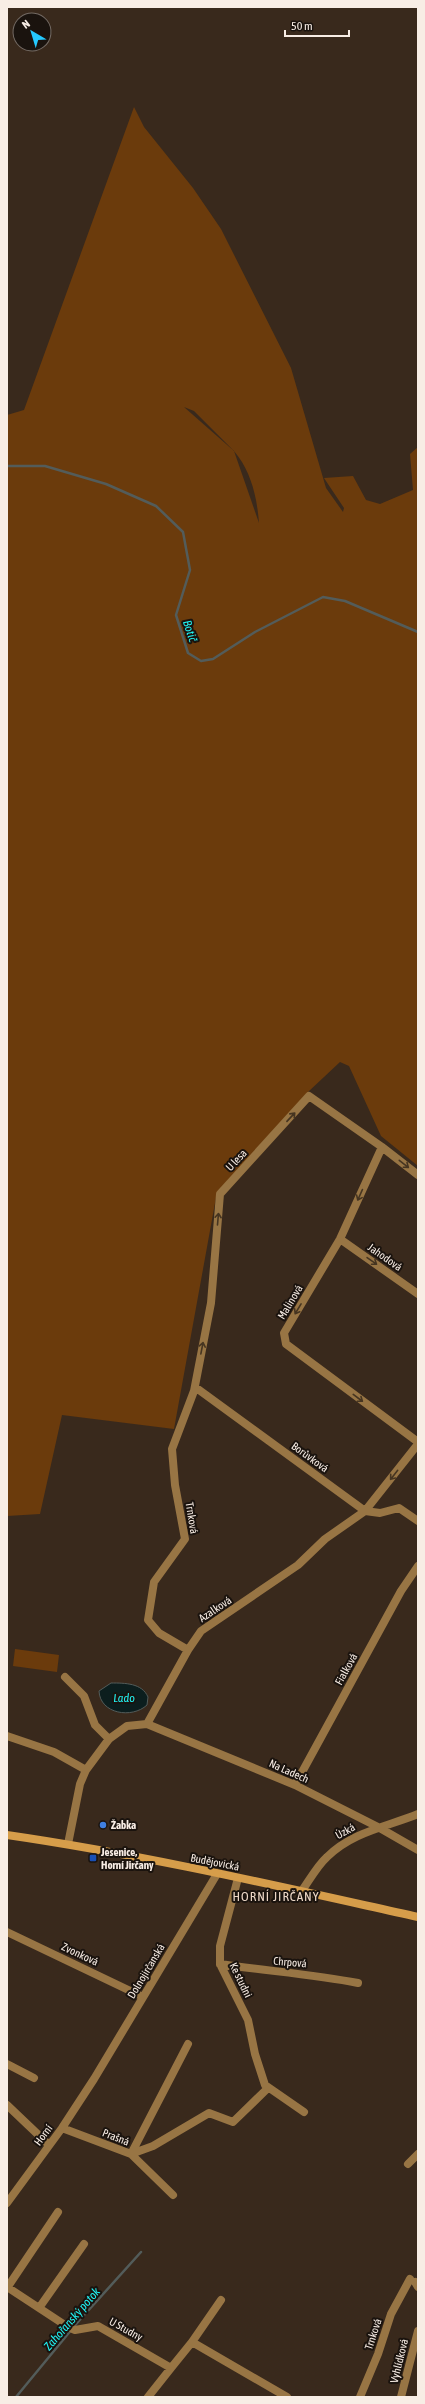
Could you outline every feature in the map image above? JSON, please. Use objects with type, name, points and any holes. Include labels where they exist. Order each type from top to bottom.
[{"type":"main road","name":"Budějovická","points":[[7,1835],[68,1844],[238,1878],[418,1917]]},
{"type":"street","name":"U lesa","points":[[195,1386],[211,1303],[220,1194],[310,1096],[382,1146],[418,1175]]},
{"type":"street","name":"Malinová","points":[[382,1146],[340,1239],[284,1333],[286,1344],[418,1443]]},
{"type":"street","name":"Jahodová","points":[[340,1239],[418,1294]]},
{"type":"street","name":"Borůvková","points":[[195,1386],[365,1511]]},
{"type":"street","name":"Trnková","points":[[188,1650],[159,1633],[148,1620],[154,1582],[185,1539],[175,1485],[172,1449],[195,1386]]},
{"type":"street","name":"Azalková","points":[[147,1724],[188,1650],[201,1631],[298,1565],[325,1539],[365,1511],[418,1443]]},
{"type":"street","points":[[365,1511],[380,1513],[399,1508],[418,1521]]},
{"type":"street","name":"Fialková","points":[[295,1785],[401,1591],[418,1566]]},
{"type":"street","points":[[65,1677],[84,1696],[95,1724],[109,1739]]},
{"type":"street","points":[[68,1844],[80,1784],[86,1770],[109,1739],[127,1726],[147,1724]]},
{"type":"street","name":"Na Ladech","points":[[147,1724],[295,1785],[378,1827],[418,1850]]},
{"type":"street","points":[[7,1736],[54,1752],[86,1770]]},
{"type":"street","name":"Úzká","points":[[301,1892],[325,1858],[339,1846],[378,1827],[418,1814]]},
{"type":"street","name":"Dolnojirčanská","points":[[94,2079],[217,1874]]},
{"type":"street","name":"Ke studni","points":[[238,1878],[220,1946],[220,1964],[248,2020],[258,2065],[268,2088]]},
{"type":"street","name":"Zvonková","points":[[7,1932],[143,1997]]},
{"type":"street","name":"Chrpová","points":[[220,1964],[277,1972],[320,1975],[358,1983]]},
{"type":"street","points":[[131,2154],[188,2044]]},
{"type":"street","points":[[7,2064],[34,2078]]},
{"type":"street","name":"Horní","points":[[7,2203],[62,2128],[94,2079]]},
{"type":"street","points":[[131,2154],[153,2146],[209,2113],[233,2122],[268,2088],[304,2112]]},
{"type":"street","points":[[7,2105],[49,2145]]},
{"type":"street","name":"Prašná","points":[[62,2128],[131,2154],[173,2195]]},
{"type":"street","points":[[408,2164],[418,2154]]},
{"type":"street","name":"U Studny","points":[[58,2212],[7,2288],[72,2329],[98,2326],[171,2368]]},
{"type":"street","points":[[39,2308],[84,2244]]},
{"type":"street","name":"Trnková","points":[[360,2397],[378,2354],[391,2314],[414,2283]]},
{"type":"street","points":[[148,2397],[192,2342],[221,2300]]},
{"type":"street","name":"Vyhlídková","points":[[401,2397],[418,2331]]},
{"type":"street","points":[[192,2342],[287,2397]]},
{"type":"shaded area","points":[[134,107],[144,127],[193,188],[221,229],[291,368],[326,488],[343,512],[344,508],[324,478],[353,476],[366,500],[380,504],[413,490],[410,454],[418,447],[418,1166],[381,1136],[349,1066],[340,1062],[308,1092],[217,1192],[174,1429],[62,1415],[40,1514],[7,1516],[7,415],[24,410]],"holes":[[[184,407],[194,411],[234,451]],[[234,451],[249,476],[255,494],[259,523]]]},
{"type":"shaded area","points":[[15,1649],[59,1655],[57,1672],[13,1666]]},
{"type":"water","name":"Lado","points":[[111,1683],[127,1684],[137,1686],[142,1689],[148,1697],[147,1705],[133,1712],[125,1713],[111,1709],[105,1705],[101,1699],[99,1691]]},
{"type":"waterway","name":"Botič","points":[[7,466],[45,466],[106,484],[156,506],[183,532],[190,570],[176,615],[188,653],[201,661],[213,659],[255,632],[323,597],[345,601],[418,632]]},
{"type":"waterway","name":"Zahořanský potok","points":[[16,2397],[77,2323],[141,2252]]},
{"type":"place","name":"Žabka","points":[[103,1825]]},
{"type":"place","name":"Jesenice, Horní Jirčany","points":[[93,1858]]},
{"type":"district","name":"HORNÍ JIRČANY","points":[[276,1896]]}]
